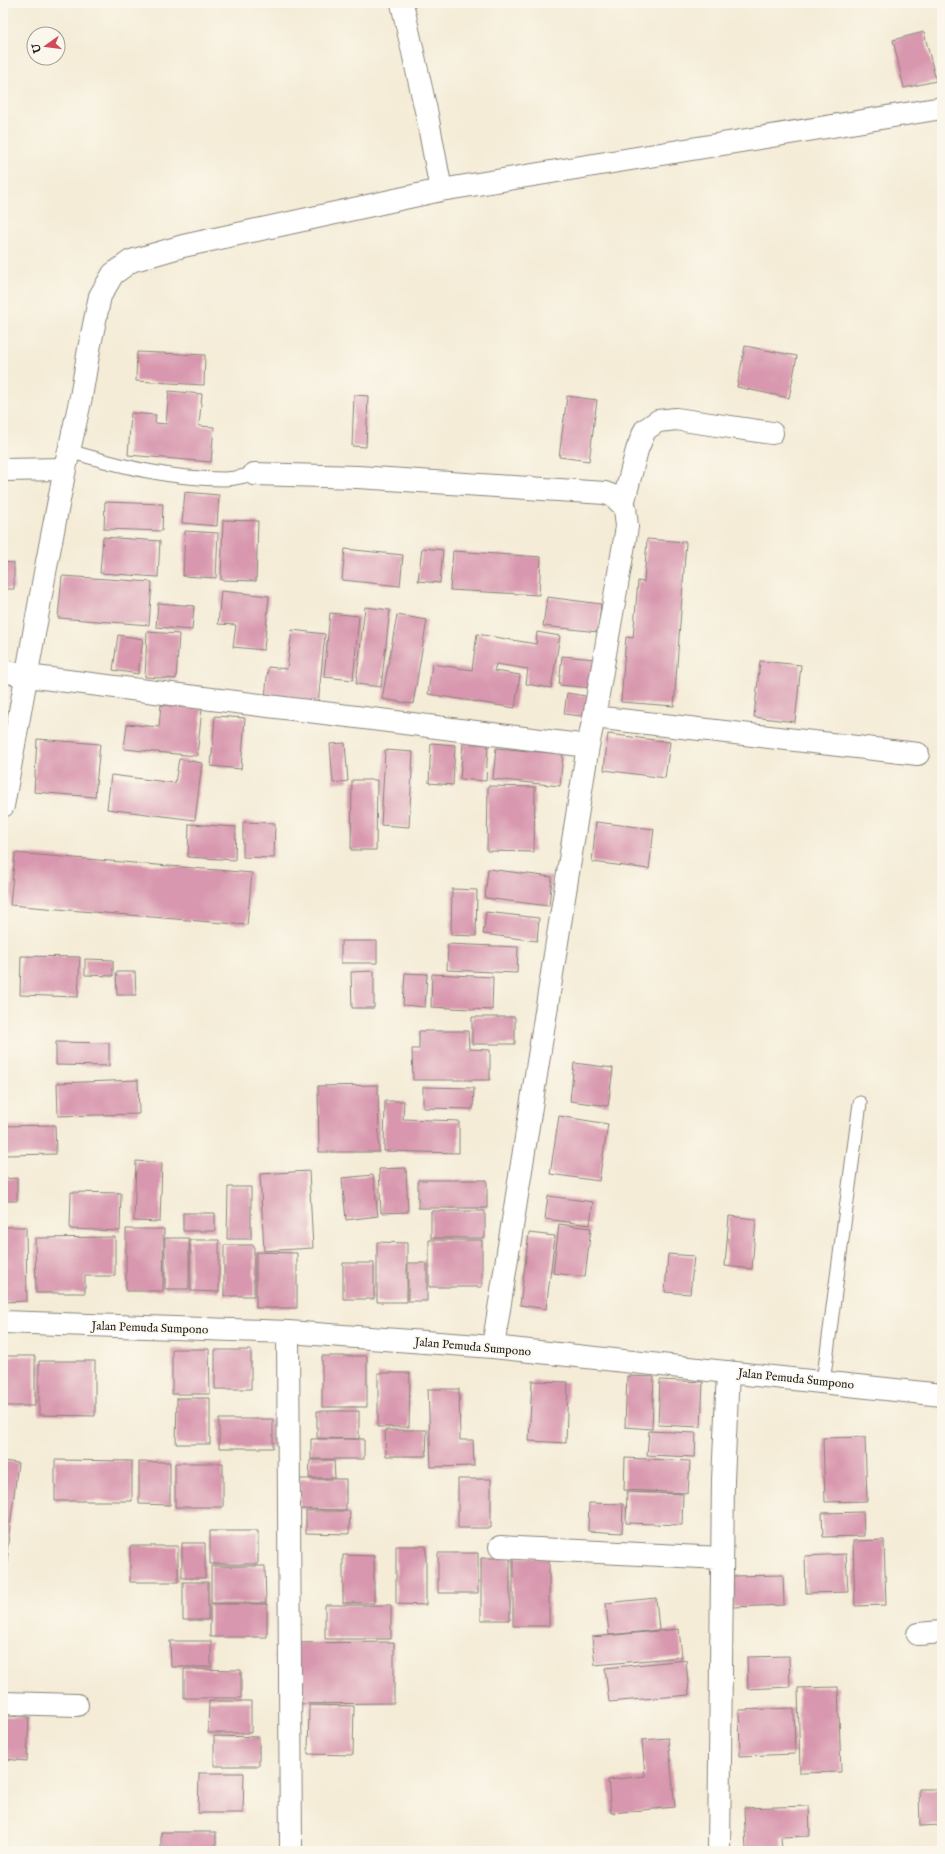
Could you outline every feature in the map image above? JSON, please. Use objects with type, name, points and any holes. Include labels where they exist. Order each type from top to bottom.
[{"type":"street","points":[[402,3],[427,115],[441,190]]},
{"type":"street","points":[[3,806],[67,460],[82,397],[100,296],[113,274],[131,261],[183,246],[441,190],[942,108]]},
{"type":"street","points":[[623,504],[637,450],[645,430],[658,420],[676,419],[772,433]]},
{"type":"street","points":[[3,470],[67,460]]},
{"type":"street","points":[[254,474],[373,478],[606,493],[613,496],[625,507],[627,527],[588,746],[493,1347]]},
{"type":"street","points":[[3,671],[27,676],[588,746]]},
{"type":"street","points":[[594,717],[918,754]]},
{"type":"street","name":"Jalan Pemuda Sumpono","points":[[3,1322],[288,1332],[493,1347],[728,1372],[824,1375],[942,1395]]},
{"type":"street","points":[[288,1332],[291,1851]]},
{"type":"street","points":[[719,1851],[721,1558],[728,1372]]},
{"type":"street","points":[[500,1547],[721,1558]]},
{"type":"street","points":[[918,1634],[942,1632]]},
{"type":"street","points":[[3,1703],[76,1705]]},
{"type":"lane","points":[[67,460],[182,476],[225,479],[254,474]]},
{"type":"lane","points":[[824,1375],[860,1103]]},
{"type":"building","points":[[924,32],[936,81],[904,88],[893,40]]},
{"type":"building","points":[[745,346],[797,356],[789,398],[737,387]]},
{"type":"building","points":[[137,352],[205,355],[204,385],[136,381]]},
{"type":"building","points":[[169,391],[202,394],[199,426],[214,427],[211,462],[128,455],[131,413],[156,415],[155,423],[166,424]]},
{"type":"building","points":[[354,395],[368,396],[366,447],[352,446]]},
{"type":"building","points":[[567,396],[597,400],[589,461],[559,457]]},
{"type":"building","points":[[185,492],[219,495],[217,526],[182,523]]},
{"type":"building","points":[[105,502],[163,504],[162,531],[104,529]]},
{"type":"building","points":[[223,520],[258,521],[256,581],[221,580]]},
{"type":"building","points":[[185,531],[218,533],[216,578],[183,576]]},
{"type":"building","points":[[103,537],[160,541],[158,577],[100,573]]},
{"type":"building","points":[[647,539],[686,542],[674,706],[621,702],[626,637],[633,638],[638,581],[644,582]]},
{"type":"building","points":[[422,548],[443,550],[440,583],[418,581]]},
{"type":"building","points":[[345,549],[403,555],[400,586],[342,580]]},
{"type":"building","points":[[453,551],[541,557],[539,595],[450,590]]},
{"type":"building","points":[[3,562],[14,563],[14,589],[3,589]]},
{"type":"building","points":[[62,576],[152,582],[149,625],[58,618]]},
{"type":"building","points":[[221,591],[269,596],[264,650],[233,647],[236,625],[218,624]]},
{"type":"building","points":[[547,597],[601,604],[598,632],[543,626]]},
{"type":"building","points":[[158,603],[194,606],[192,630],[156,627]]},
{"type":"building","points":[[365,607],[390,610],[381,687],[356,684]]},
{"type":"building","points":[[330,613],[359,616],[353,680],[324,677]]},
{"type":"building","points":[[397,615],[427,620],[413,704],[382,699]]},
{"type":"building","points":[[292,630],[325,634],[318,704],[265,698],[268,667],[287,669]]},
{"type":"building","points":[[147,632],[179,634],[176,679],[145,677]]},
{"type":"building","points":[[537,632],[560,636],[551,688],[526,684],[528,669],[496,664],[494,671],[520,675],[515,708],[428,694],[432,664],[472,670],[477,634],[536,644]]},
{"type":"building","points":[[118,635],[143,639],[138,674],[113,670]]},
{"type":"building","points":[[562,656],[595,659],[592,688],[559,685]]},
{"type":"building","points":[[760,661],[801,665],[795,722],[754,717]]},
{"type":"building","points":[[567,693],[591,697],[588,717],[564,714]]},
{"type":"building","points":[[161,705],[202,709],[197,756],[124,749],[127,724],[159,727]]},
{"type":"building","points":[[215,716],[245,718],[241,769],[211,766]]},
{"type":"building","points":[[608,734],[670,742],[665,778],[604,770]]},
{"type":"building","points":[[37,739],[100,744],[95,797],[34,792]]},
{"type":"building","points":[[345,743],[348,781],[333,783],[330,744]]},
{"type":"building","points":[[431,743],[455,745],[453,785],[429,783]]},
{"type":"building","points":[[463,743],[488,745],[486,781],[460,779]]},
{"type":"building","points":[[496,748],[563,754],[560,786],[493,779]]},
{"type":"building","points":[[385,750],[413,752],[409,827],[381,825]]},
{"type":"building","points":[[179,759],[202,763],[195,820],[107,809],[111,775],[175,783]]},
{"type":"building","points":[[352,780],[377,780],[376,850],[351,850]]},
{"type":"building","points":[[488,786],[535,787],[534,852],[487,851]]},
{"type":"building","points":[[243,822],[275,823],[274,858],[243,857]]},
{"type":"building","points":[[596,822],[654,829],[649,869],[592,862]]},
{"type":"building","points":[[189,824],[236,827],[235,860],[188,857]]},
{"type":"building","points":[[15,853],[252,873],[247,925],[10,905]]},
{"type":"building","points":[[488,869],[552,877],[549,906],[485,898]]},
{"type":"building","points":[[452,889],[477,890],[476,936],[451,935]]},
{"type":"building","points":[[486,912],[539,918],[537,941],[483,934]]},
{"type":"building","points":[[341,941],[377,941],[377,963],[341,963]]},
{"type":"building","points":[[448,944],[518,947],[517,973],[447,970]]},
{"type":"building","points":[[21,956],[80,957],[78,997],[20,995]]},
{"type":"building","points":[[85,959],[113,960],[113,976],[85,975]]},
{"type":"building","points":[[374,971],[374,1008],[352,1008],[351,972]]},
{"type":"building","points":[[116,972],[135,972],[136,995],[117,995]]},
{"type":"building","points":[[405,973],[427,974],[425,1007],[403,1005]]},
{"type":"building","points":[[432,974],[493,977],[492,1010],[431,1007]]},
{"type":"building","points":[[472,1017],[515,1017],[515,1044],[472,1044]]},
{"type":"building","points":[[419,1031],[468,1031],[469,1049],[490,1050],[490,1080],[413,1080],[412,1049],[419,1049]]},
{"type":"building","points":[[56,1042],[109,1043],[109,1066],[56,1065]]},
{"type":"building","points":[[574,1063],[613,1068],[608,1106],[570,1101]]},
{"type":"building","points":[[138,1080],[139,1114],[58,1116],[57,1083]]},
{"type":"building","points":[[378,1085],[379,1152],[319,1152],[318,1086]]},
{"type":"building","points":[[423,1087],[474,1088],[473,1109],[423,1108]]},
{"type":"building","points":[[385,1101],[404,1101],[403,1119],[459,1121],[459,1153],[384,1151]]},
{"type":"building","points":[[559,1116],[608,1124],[599,1181],[550,1174]]},
{"type":"building","points":[[55,1125],[56,1154],[4,1155],[3,1126]]},
{"type":"building","points":[[136,1161],[162,1163],[160,1222],[134,1221]]},
{"type":"building","points":[[406,1168],[408,1212],[381,1213],[379,1169]]},
{"type":"building","points":[[309,1171],[313,1248],[264,1251],[260,1174]]},
{"type":"building","points":[[373,1175],[378,1216],[346,1220],[342,1178]]},
{"type":"building","points":[[17,1178],[17,1201],[3,1201],[3,1179]]},
{"type":"building","points":[[418,1180],[487,1180],[487,1208],[418,1208]]},
{"type":"building","points":[[228,1187],[251,1187],[251,1239],[227,1239]]},
{"type":"building","points":[[71,1192],[121,1193],[120,1231],[70,1229]]},
{"type":"building","points":[[548,1196],[593,1202],[590,1225],[545,1219]]},
{"type":"building","points":[[431,1211],[485,1211],[485,1238],[431,1238]]},
{"type":"building","points":[[183,1213],[215,1213],[215,1231],[183,1231]]},
{"type":"building","points":[[729,1216],[756,1219],[752,1269],[725,1266]]},
{"type":"building","points":[[559,1224],[591,1228],[585,1277],[553,1273]]},
{"type":"building","points":[[3,1227],[26,1227],[27,1301],[3,1302]]},
{"type":"building","points":[[126,1229],[164,1229],[163,1291],[126,1291]]},
{"type":"building","points":[[529,1233],[555,1236],[546,1309],[520,1305]]},
{"type":"building","points":[[115,1237],[115,1276],[85,1276],[85,1293],[36,1293],[35,1238]]},
{"type":"building","points":[[165,1238],[189,1238],[189,1289],[165,1289]]},
{"type":"building","points":[[190,1240],[219,1240],[219,1292],[191,1291]]},
{"type":"building","points":[[429,1240],[482,1240],[482,1287],[429,1287]]},
{"type":"building","points":[[377,1242],[407,1243],[407,1302],[377,1302]]},
{"type":"building","points":[[224,1245],[254,1245],[254,1296],[224,1296]]},
{"type":"building","points":[[256,1252],[297,1253],[297,1308],[256,1308]]},
{"type":"building","points":[[668,1254],[694,1256],[690,1294],[665,1292]]},
{"type":"building","points":[[343,1263],[374,1263],[374,1299],[343,1299]]},
{"type":"building","points":[[408,1263],[427,1263],[427,1301],[408,1301]]},
{"type":"building","points":[[172,1349],[209,1349],[210,1394],[172,1394]]},
{"type":"building","points":[[215,1350],[251,1350],[251,1389],[215,1389]]},
{"type":"building","points":[[3,1356],[35,1356],[35,1406],[3,1406]]},
{"type":"building","points":[[322,1356],[367,1356],[367,1407],[322,1407]]},
{"type":"building","points":[[39,1361],[95,1361],[95,1416],[39,1415]]},
{"type":"building","points":[[378,1373],[410,1373],[409,1427],[378,1427]]},
{"type":"building","points":[[627,1376],[654,1377],[652,1429],[625,1427]]},
{"type":"building","points":[[660,1380],[703,1382],[701,1427],[658,1425]]},
{"type":"building","points":[[532,1381],[568,1382],[566,1443],[529,1441]]},
{"type":"building","points":[[428,1389],[459,1389],[460,1440],[473,1440],[474,1466],[431,1467]]},
{"type":"building","points":[[177,1398],[210,1398],[210,1444],[176,1444]]},
{"type":"building","points":[[317,1411],[359,1411],[359,1439],[317,1438]]},
{"type":"building","points":[[219,1419],[273,1419],[273,1448],[219,1448]]},
{"type":"building","points":[[385,1430],[427,1430],[426,1456],[386,1456]]},
{"type":"building","points":[[649,1431],[696,1433],[695,1457],[647,1455]]},
{"type":"building","points":[[865,1437],[867,1501],[825,1502],[823,1438]]},
{"type":"building","points":[[311,1439],[364,1439],[364,1459],[311,1459]]},
{"type":"building","points":[[625,1458],[690,1461],[688,1493],[624,1490]]},
{"type":"building","points":[[55,1460],[132,1461],[132,1501],[55,1501]]},
{"type":"building","points":[[310,1460],[334,1460],[335,1478],[309,1478]]},
{"type":"building","points":[[3,1461],[18,1463],[7,1551],[3,1551]]},
{"type":"building","points":[[139,1462],[170,1462],[170,1505],[139,1504]]},
{"type":"building","points":[[175,1463],[223,1463],[223,1507],[175,1507]]},
{"type":"building","points":[[300,1479],[346,1479],[346,1510],[300,1509]]},
{"type":"building","points":[[458,1479],[491,1479],[491,1528],[458,1528]]},
{"type":"building","points":[[627,1492],[683,1494],[682,1525],[626,1523]]},
{"type":"building","points":[[589,1503],[623,1504],[622,1533],[588,1531]]},
{"type":"building","points":[[306,1511],[350,1511],[349,1534],[306,1533]]},
{"type":"building","points":[[863,1512],[864,1536],[823,1537],[822,1513]]},
{"type":"building","points":[[210,1531],[258,1531],[258,1564],[210,1564]]},
{"type":"building","points":[[884,1540],[886,1605],[855,1606],[853,1541]]},
{"type":"building","points":[[182,1543],[205,1543],[205,1578],[182,1578]]},
{"type":"building","points":[[130,1546],[178,1546],[178,1582],[130,1582]]},
{"type":"building","points":[[396,1546],[426,1546],[426,1605],[396,1604]]},
{"type":"building","points":[[3,1552],[8,1553],[5,1580],[3,1580]]},
{"type":"building","points":[[438,1553],[478,1553],[478,1593],[438,1593]]},
{"type":"building","points":[[846,1554],[848,1592],[806,1593],[805,1556]]},
{"type":"building","points":[[343,1555],[374,1556],[374,1603],[343,1603]]},
{"type":"building","points":[[513,1557],[549,1558],[549,1626],[513,1626]]},
{"type":"building","points":[[481,1558],[510,1558],[510,1620],[481,1620]]},
{"type":"building","points":[[211,1566],[265,1566],[266,1603],[211,1603]]},
{"type":"building","points":[[783,1575],[784,1605],[733,1607],[733,1576]]},
{"type":"building","points":[[183,1582],[208,1582],[208,1620],[183,1620]]},
{"type":"building","points":[[656,1598],[659,1630],[609,1635],[606,1603]]},
{"type":"building","points":[[210,1604],[267,1604],[267,1637],[210,1637]]},
{"type":"building","points":[[325,1605],[391,1605],[391,1639],[325,1639]]},
{"type":"building","points":[[679,1629],[682,1657],[595,1665],[592,1637]]},
{"type":"building","points":[[170,1641],[211,1641],[211,1667],[171,1667]]},
{"type":"building","points":[[394,1642],[394,1703],[292,1704],[291,1643]]},
{"type":"building","points":[[789,1656],[790,1687],[748,1689],[747,1657]]},
{"type":"building","points":[[686,1660],[689,1695],[609,1702],[605,1668]]},
{"type":"building","points":[[184,1669],[241,1670],[241,1698],[184,1698]]},
{"type":"building","points":[[838,1687],[841,1772],[800,1773],[798,1688]]},
{"type":"building","points":[[209,1701],[251,1701],[251,1733],[208,1733]]},
{"type":"building","points":[[309,1705],[354,1706],[353,1755],[308,1754]]},
{"type":"building","points":[[794,1708],[795,1754],[740,1756],[739,1710]]},
{"type":"building","points":[[3,1716],[29,1717],[27,1761],[3,1759]]},
{"type":"building","points":[[214,1736],[259,1737],[259,1766],[214,1766]]},
{"type":"building","points":[[668,1738],[675,1807],[611,1813],[608,1780],[645,1776],[642,1740]]},
{"type":"building","points":[[199,1773],[244,1773],[243,1813],[198,1813]]},
{"type":"building","points":[[919,1789],[942,1789],[942,1825],[920,1826]]},
{"type":"building","points":[[809,1806],[810,1836],[781,1837],[782,1851],[746,1851],[744,1808]]},
{"type":"building","points":[[161,1832],[216,1832],[216,1851],[161,1851]]}]
